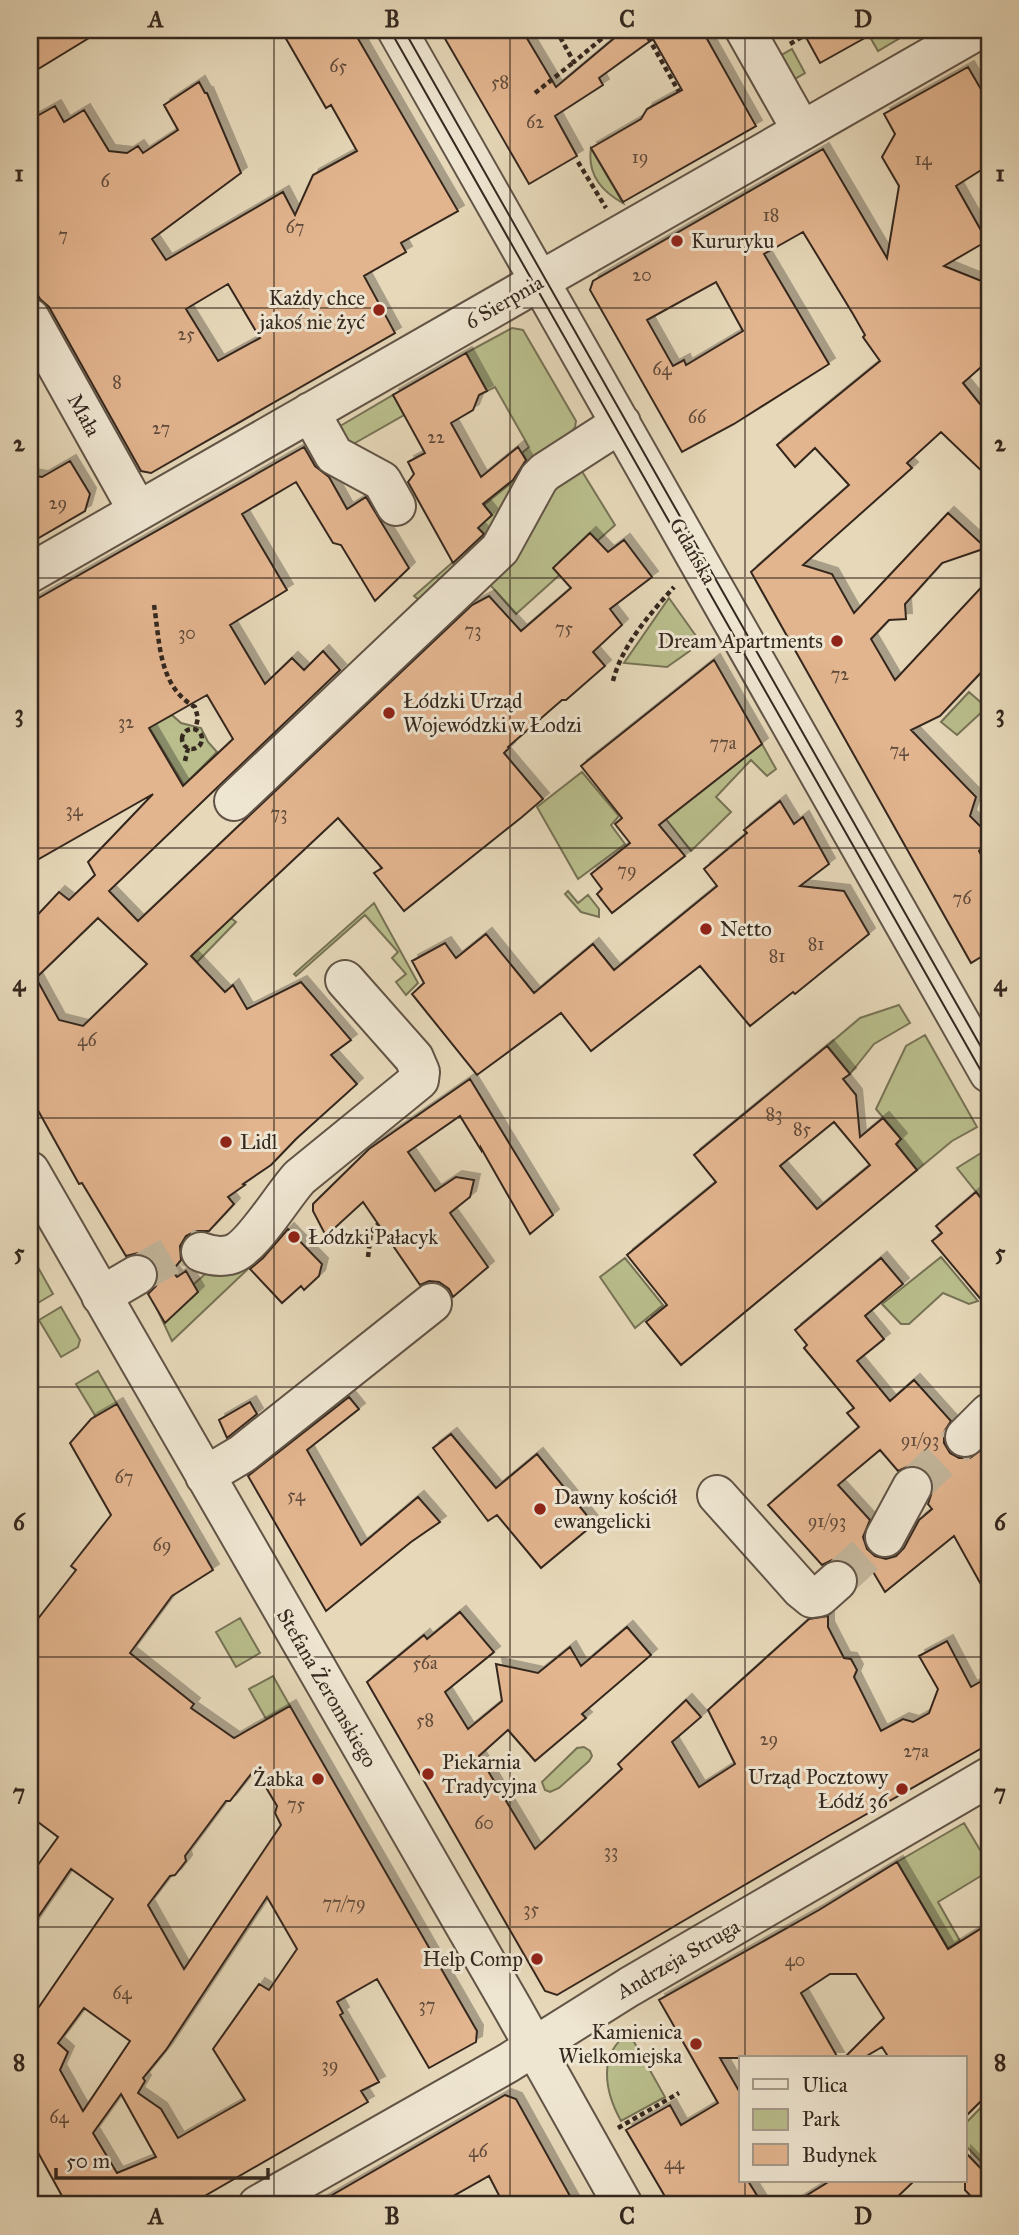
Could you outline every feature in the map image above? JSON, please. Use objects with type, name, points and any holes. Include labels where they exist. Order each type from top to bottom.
[{"type":"street","name":"Gdańska","points":[[397,30],[989,1073]]},
{"type":"street","points":[[745,30],[802,131]]},
{"type":"street","name":"6 Sierpnia","points":[[30,573],[978,30]]},
{"type":"street","name":"Mała","points":[[30,318],[138,511]]},
{"type":"street","points":[[310,412],[334,455],[382,481],[396,506]]},
{"type":"street","points":[[234,801],[500,549],[539,478],[545,472],[621,423]]},
{"type":"street","points":[[201,1252],[228,1255],[237,1251],[272,1215],[300,1177],[419,1080],[420,1072],[414,1058],[345,980]]},
{"type":"street","name":"Stefana Żeromskiego","points":[[30,1171],[534,2047],[622,2205]]},
{"type":"street","points":[[101,1296],[136,1275]]},
{"type":"street","points":[[205,1476],[243,1454],[432,1303]]},
{"type":"street","points":[[886,1537],[912,1487]]},
{"type":"street","points":[[717,1495],[812,1598],[819,1597],[837,1581]]},
{"type":"street","name":"Andrzeja Struga","points":[[258,2205],[534,2047],[629,1987],[989,1777]]},
{"type":"path","points":[[526,36],[536,30]]},
{"type":"path","points":[[556,30],[574,62]]},
{"type":"path","points":[[535,93],[612,30]]},
{"type":"path","points":[[644,30],[679,92]]},
{"type":"path","points":[[578,162],[610,215]]},
{"type":"path","points":[[613,681],[618,663],[652,612],[675,586]]},
{"type":"path","points":[[154,605],[163,668],[184,700],[195,707],[198,718],[195,730]]},
{"type":"path","points":[[185,761],[188,748],[183,741],[183,735],[188,730],[195,730],[202,736],[201,745],[188,748]]},
{"type":"path","points":[[368,1257],[371,1231],[378,1224]]},
{"type":"path","points":[[617,2129],[679,2093]]},
{"type":"green space","points":[[866,30],[909,30],[910,32],[878,51]]},
{"type":"green space","points":[[792,49],[805,73],[793,80],[773,60]]},
{"type":"green space","points":[[591,148],[623,203],[597,181],[591,166]]},
{"type":"green space","points":[[512,328],[523,330],[576,421],[575,427],[487,538],[419,600],[414,596],[484,535],[477,527],[492,515],[484,505],[531,467],[522,453],[529,447],[495,387],[487,391],[466,353]]},
{"type":"green space","points":[[393,395],[404,415],[341,451],[330,432]]},
{"type":"green space","points":[[575,460],[615,525],[516,614],[484,578]]},
{"type":"green space","points":[[669,598],[701,643],[667,667],[624,663]]},
{"type":"green space","points":[[969,692],[985,709],[957,735],[941,722]]},
{"type":"green space","points":[[172,715],[181,723],[201,728],[217,752],[184,785],[149,727]]},
{"type":"green space","points":[[762,744],[776,769],[767,776],[751,760],[716,797],[731,812],[691,851],[666,819]]},
{"type":"green space","points":[[582,772],[619,816],[611,825],[625,844],[578,879],[537,807]]},
{"type":"green space","points":[[568,891],[578,903],[588,895],[599,909],[599,917],[581,912],[565,894]]},
{"type":"green space","points":[[374,903],[418,983],[406,995],[396,982],[406,974],[392,958],[398,952],[365,915],[296,976],[294,974]]},
{"type":"green space","points":[[231,918],[236,922],[197,962],[191,956]]},
{"type":"green space","points":[[899,1005],[910,1023],[874,1044],[850,1074],[827,1046],[860,1018]]},
{"type":"green space","points":[[925,1035],[977,1127],[952,1141],[917,1170],[896,1144],[901,1139],[876,1109],[906,1046]]},
{"type":"green space","points":[[989,1148],[989,1208],[957,1168]]},
{"type":"green space","points":[[30,1253],[53,1294],[31,1307],[30,1304]]},
{"type":"green space","points":[[941,1257],[978,1301],[969,1304],[943,1293],[909,1324],[901,1324],[882,1304]]},
{"type":"green space","points":[[625,1258],[663,1305],[635,1328],[600,1277]]},
{"type":"green space","points":[[244,1263],[249,1268],[172,1341],[156,1307],[195,1283],[211,1269]]},
{"type":"green space","points":[[61,1307],[80,1340],[78,1347],[61,1357],[39,1320]]},
{"type":"green space","points":[[98,1371],[117,1404],[96,1417],[76,1384]]},
{"type":"green space","points":[[240,1618],[260,1653],[236,1667],[216,1632]]},
{"type":"green space","points":[[273,1676],[290,1706],[266,1719],[249,1689]]},
{"type":"green space","points":[[584,1747],[592,1756],[589,1761],[559,1788],[550,1792],[545,1790],[542,1782],[577,1748]]},
{"type":"green space","points":[[964,1823],[989,1865],[989,1871],[938,1902],[960,1941],[948,1948],[897,1862]]},
{"type":"green space","points":[[629,2033],[665,2097],[621,2121],[608,2086],[608,2062],[619,2042]]},
{"type":"green space","points":[[989,2099],[989,2170],[967,2147],[967,2122]]},
{"type":"building","points":[[30,30],[102,30],[30,74]]},
{"type":"building","points":[[281,30],[353,30],[458,211],[401,243],[406,252],[364,276],[395,333],[151,473],[141,471],[49,307],[40,299],[30,281],[30,120],[55,106],[64,122],[84,110],[109,151],[127,153],[138,146],[143,153],[178,130],[164,105],[199,82],[207,93],[241,173],[152,239],[166,260],[283,192],[295,215],[313,175],[357,151],[331,105],[326,108]],"holes":[[[228,284],[260,338],[218,361],[186,309]]]},
{"type":"building","points":[[440,30],[522,30],[556,87],[624,30],[702,30],[756,126],[623,202],[591,148],[641,119],[647,109],[682,90],[653,39],[599,78],[603,85],[555,116],[577,156],[529,184]]},
{"type":"building","points":[[802,30],[879,30],[820,63]]},
{"type":"building","points":[[968,67],[989,103],[989,165],[956,186],[987,241],[944,266],[989,284],[989,360],[963,383],[989,415],[989,478],[941,432],[907,463],[912,468],[803,565],[832,574],[854,613],[948,513],[986,548],[942,563],[905,604],[906,619],[889,620],[871,639],[895,680],[989,579],[989,664],[940,716],[911,730],[976,797],[970,816],[989,835],[989,840],[979,851],[989,870],[989,952],[971,963],[751,572],[849,485],[815,448],[795,467],[777,445],[880,361],[863,337],[865,335],[853,314],[803,232],[764,254],[829,364],[734,424],[682,452],[590,290],[593,281],[823,149],[887,258],[899,186],[882,157],[895,134],[884,114]],"holes":[[[716,282],[743,331],[686,365],[684,360],[673,366],[647,320]]]},
{"type":"building","points":[[466,353],[487,391],[479,395],[473,410],[451,423],[481,477],[518,447],[526,460],[513,480],[483,504],[492,515],[478,528],[484,534],[453,563],[408,482],[414,474],[408,462],[425,453],[393,395]]},
{"type":"building","points":[[304,447],[315,466],[329,477],[347,509],[366,497],[409,568],[375,601],[341,545],[333,543],[296,482],[242,514],[287,590],[230,625],[265,684],[292,658],[304,670],[323,651],[340,670],[109,891],[138,921],[472,605],[489,596],[521,631],[571,588],[553,568],[590,533],[608,552],[624,540],[652,577],[610,609],[622,625],[593,652],[605,666],[566,700],[562,700],[504,753],[543,799],[522,817],[404,911],[374,873],[382,868],[338,818],[191,956],[225,992],[233,985],[247,1009],[301,982],[351,1040],[331,1055],[357,1084],[271,1165],[228,1197],[234,1204],[209,1231],[196,1231],[186,1236],[180,1246],[181,1260],[172,1271],[177,1277],[186,1271],[198,1292],[165,1323],[148,1294],[156,1286],[159,1276],[155,1263],[138,1253],[126,1256],[82,1183],[79,1184],[30,1096],[30,923],[59,892],[69,900],[95,875],[88,862],[153,794],[30,864],[30,603]],"holes":[[[207,695],[233,739],[183,786],[149,728]],[[98,918],[147,964],[83,1026],[59,1020],[36,978]]]},
{"type":"building","points":[[70,461],[90,494],[85,511],[30,543],[30,475],[42,477]]},
{"type":"building","points":[[714,660],[762,744],[659,825],[685,856],[612,913],[597,894],[602,889],[591,874],[630,843],[615,824],[622,818],[581,766]]},
{"type":"building","points":[[780,801],[794,824],[803,817],[829,864],[800,886],[844,891],[869,934],[795,994],[793,992],[750,1026],[700,966],[591,1051],[561,1013],[477,1075],[412,994],[424,983],[412,961],[445,943],[456,958],[486,934],[534,993],[593,944],[614,970],[717,886],[704,869],[747,833],[744,830]]},
{"type":"building","points":[[827,1046],[850,1074],[843,1079],[856,1095],[860,1137],[883,1118],[901,1139],[896,1144],[917,1170],[681,1365],[646,1322],[667,1305],[627,1255],[716,1182],[694,1155]],"holes":[[[834,1122],[870,1165],[817,1209],[780,1166]]]},
{"type":"building","points":[[470,1079],[553,1215],[530,1234],[460,1116],[408,1152],[435,1191],[456,1177],[474,1180],[470,1197],[450,1213],[488,1267],[453,1297],[449,1289],[439,1282],[429,1281],[420,1285],[363,1202],[326,1236],[313,1211],[313,1204],[369,1149]]},
{"type":"building","points":[[976,1192],[989,1208],[989,1309],[932,1241],[942,1233],[936,1226]]},
{"type":"building","name":"Łódzki Pałacyk","points":[[288,1229],[322,1264],[319,1276],[304,1290],[301,1286],[282,1303],[250,1269]]},
{"type":"building","points":[[881,1258],[903,1284],[865,1316],[884,1339],[857,1361],[890,1401],[914,1380],[951,1421],[944,1432],[944,1443],[950,1453],[959,1458],[970,1458],[989,1444],[989,1599],[954,1536],[885,1592],[869,1565],[858,1575],[853,1566],[843,1560],[832,1560],[822,1565],[768,1505],[859,1427],[847,1413],[854,1408],[804,1348],[807,1345],[795,1330]],"holes":[[[880,1450],[898,1471],[911,1465],[923,1468],[930,1475],[934,1486],[928,1504],[932,1509],[919,1520],[904,1548],[896,1556],[886,1559],[875,1556],[867,1549],[863,1537],[870,1520],[838,1485]]]},
{"type":"building","points":[[349,1397],[359,1409],[307,1450],[361,1545],[418,1497],[440,1522],[326,1611],[248,1476]]},
{"type":"building","points":[[250,1402],[257,1414],[227,1438],[219,1420]]},
{"type":"building","points":[[117,1404],[213,1570],[172,1596],[130,1653],[194,1704],[191,1708],[234,1738],[290,1706],[477,2031],[476,2042],[429,2068],[377,1979],[337,2002],[343,2013],[340,2015],[379,2082],[361,2091],[368,2102],[189,2205],[67,2205],[30,2138],[30,2020],[113,1899],[71,1869],[30,1929],[30,1876],[58,1837],[30,1816],[30,1629],[76,1570],[71,1566],[111,1515],[70,1443],[91,1419]],"holes":[[[255,1769],[277,1806],[275,1813],[281,1825],[184,1969],[148,1905],[170,1876],[175,1875],[186,1861],[185,1856],[226,1801],[230,1801]],[[267,1897],[297,1949],[269,1990],[259,1984],[213,2049],[245,2100],[178,2138],[161,2109],[138,2093],[145,2081],[143,2078],[166,2050]],[[84,2008],[130,2041],[83,2111],[60,2070],[68,2052],[58,2043]],[[121,2094],[156,2157],[117,2173],[93,2133]]]},
{"type":"building","points":[[451,1434],[496,1488],[537,1454],[594,1524],[541,1568],[497,1515],[488,1521],[433,1448]]},
{"type":"building","points":[[460,1612],[494,1652],[445,1692],[468,1729],[502,1701],[496,1664],[538,1673],[570,1647],[581,1666],[627,1627],[651,1655],[582,1714],[586,1718],[535,1761],[508,1730],[479,1756],[535,1849],[622,1769],[618,1764],[686,1700],[701,1717],[672,1742],[699,1787],[735,1764],[708,1710],[809,1619],[828,1616],[828,1627],[844,1658],[851,1659],[857,1670],[854,1677],[881,1731],[903,1719],[913,1722],[929,1713],[938,1689],[919,1656],[947,1641],[971,1687],[989,1677],[989,1744],[557,1995],[545,1991],[367,1682],[424,1635],[427,1639]]},
{"type":"building","points":[[897,1862],[948,1949],[982,1928],[989,1941],[989,2093],[967,2115],[967,2056],[888,2056],[882,2047],[866,2056],[846,2056],[884,2018],[856,1974],[830,1974],[801,1993],[837,2056],[720,2058],[739,2091],[739,2182],[749,2182],[763,2205],[670,2205],[626,2130],[670,2105],[681,2125],[718,2103],[659,2000],[819,1910]]},
{"type":"building","points":[[505,2095],[516,2099],[575,2205],[504,2205],[489,2176],[450,2198],[454,2205],[315,2205]]},
{"type":"building","points":[[967,2154],[989,2177],[989,2205],[979,2205],[965,2190]]},
{"type":"building","points":[[828,2182],[913,2182],[889,2205],[791,2205]]},
{"type":"tunnel","points":[[137,1275],[185,1247],[201,1252]]},
{"type":"tunnel","points":[[912,1487],[965,1437]]},
{"type":"tunnel","points":[[837,1581],[885,1537]]},
{"type":"tram line","points":[[390,30],[989,1085]]},
{"type":"tram line","points":[[404,30],[989,1061]]},
{"type":"place","name":"Kururyku","points":[[677,241]]},
{"type":"place","name":"Każdy chce jakoś nie żyć","points":[[379,310]]},
{"type":"place","name":"Dream Apartments","points":[[837,641]]},
{"type":"place","name":"Łódzki Urząd Wojewódzki w Łodzi","points":[[389,713]]},
{"type":"place","name":"Netto","points":[[706,929]]},
{"type":"place","name":"Lidl","points":[[226,1142]]},
{"type":"place","name":"Łódzki Pałacyk","points":[[294,1237]]},
{"type":"place","name":"Dawny kościół ewangelicki","points":[[540,1509]]},
{"type":"place","name":"Piekarnia Tradycyjna","points":[[428,1774]]},
{"type":"place","name":"Żabka","points":[[318,1779]]},
{"type":"place","name":"Urząd Pocztowy Łódź 36","points":[[902,1789]]},
{"type":"place","name":"Help Comp","points":[[537,1959]]},
{"type":"place","name":"Kamienica Wielkomiejska","points":[[696,2044]]}]
